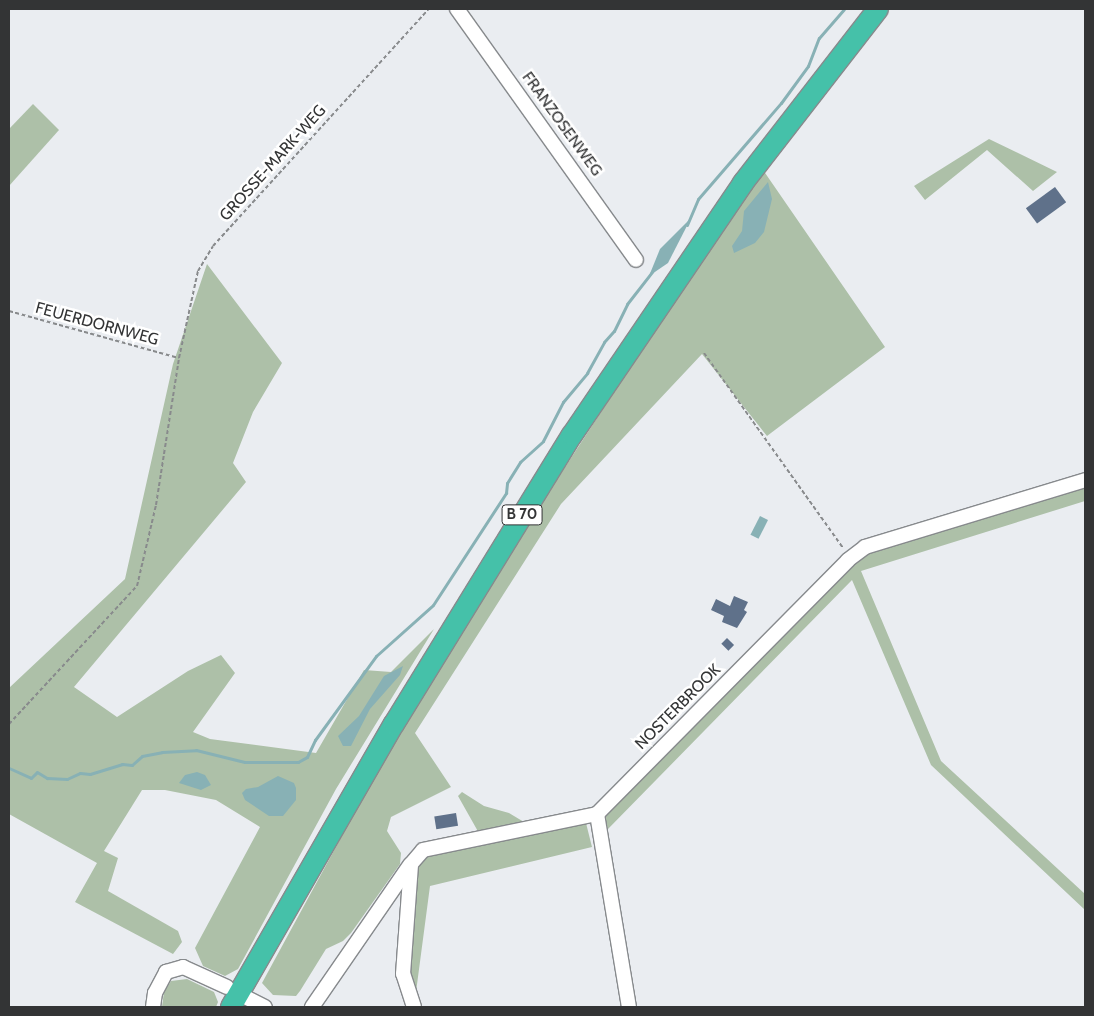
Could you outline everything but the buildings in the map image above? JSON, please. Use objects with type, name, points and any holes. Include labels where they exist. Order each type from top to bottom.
[{"type":"highway","name":"B 70","points":[[239,1003],[394,724],[572,435],[743,183],[878,9]]},
{"type":"street","name":"FRANZOSENWEG","points":[[457,9],[636,260]]},
{"type":"street","name":"NOSTERBROOK","points":[[597,814],[851,558],[865,547],[1085,480]]},
{"type":"street","points":[[312,1007],[411,864],[423,850],[597,814],[629,1007]]},
{"type":"street","points":[[411,864],[404,974],[414,1007]]},
{"type":"street","points":[[154,1007],[155,993],[166,972],[183,967],[227,987]]},
{"type":"street","points":[[239,1003],[265,1007]]},
{"type":"path","name":"GROSSE-MARK-WEG","points":[[9,724],[137,586],[165,457],[179,358],[198,271],[213,246],[428,9]]},
{"type":"path","name":"FEUERDORNWEG","points":[[9,311],[179,358]]},
{"type":"path","points":[[704,353],[851,558]]},
{"type":"green space","points":[[33,104],[59,130],[9,186],[9,129]]},
{"type":"green space","points":[[989,139],[1057,172],[1033,191],[987,150],[925,200],[914,186]]},
{"type":"green space","points":[[761,167],[885,347],[767,436],[702,354],[561,504],[415,733],[451,787],[391,817],[387,831],[401,853],[400,864],[351,933],[343,941],[326,949],[296,996],[273,995],[262,983],[406,718],[475,605]]},
{"type":"green space","points":[[207,264],[282,363],[253,412],[233,463],[246,482],[74,687],[117,717],[188,671],[221,655],[235,673],[193,732],[210,739],[316,753],[364,670],[391,672],[434,629],[336,789],[238,969],[225,976],[203,966],[195,948],[260,827],[216,800],[165,790],[142,790],[104,851],[118,858],[108,891],[178,931],[182,942],[173,954],[75,902],[97,863],[9,814],[9,688],[125,579],[173,364]]},
{"type":"green space","points":[[1085,486],[1085,501],[861,571],[941,761],[1085,894],[1085,910],[931,765],[852,580],[608,829],[604,815],[864,553]]},
{"type":"green space","points":[[462,792],[484,806],[509,813],[529,825],[480,835],[458,796]]},
{"type":"green space","points":[[586,823],[592,847],[430,886],[416,992],[409,977],[417,865],[428,857],[445,852]]},
{"type":"green space","points":[[187,979],[214,992],[218,1002],[216,1007],[162,1007],[164,992],[171,981]]},
{"type":"water","points":[[768,182],[772,199],[764,232],[755,243],[734,253],[732,246],[742,231],[744,211]]},
{"type":"water","points":[[691,218],[668,263],[649,276],[660,249]]},
{"type":"water","points":[[760,516],[768,520],[758,539],[750,535]]},
{"type":"water","points":[[403,666],[400,675],[370,709],[351,746],[343,746],[338,736],[359,716],[384,676]]},
{"type":"water","points":[[197,772],[205,775],[211,785],[201,790],[179,783],[185,775]]},
{"type":"water","points":[[278,776],[294,783],[296,800],[283,816],[269,816],[245,800],[242,793],[246,789],[258,787]]},
{"type":"waterway","points":[[687,225],[698,199],[781,103],[808,66],[819,38],[844,9]]},
{"type":"waterway","points":[[9,768],[31,778],[37,772],[47,778],[67,779],[80,773],[90,774],[122,764],[132,765],[142,756],[162,752],[196,750],[245,762],[298,762],[307,757],[315,740],[376,656],[433,605],[506,493],[507,483],[520,462],[543,441],[563,402],[587,373],[604,342],[614,331],[627,304],[652,272]]}]
